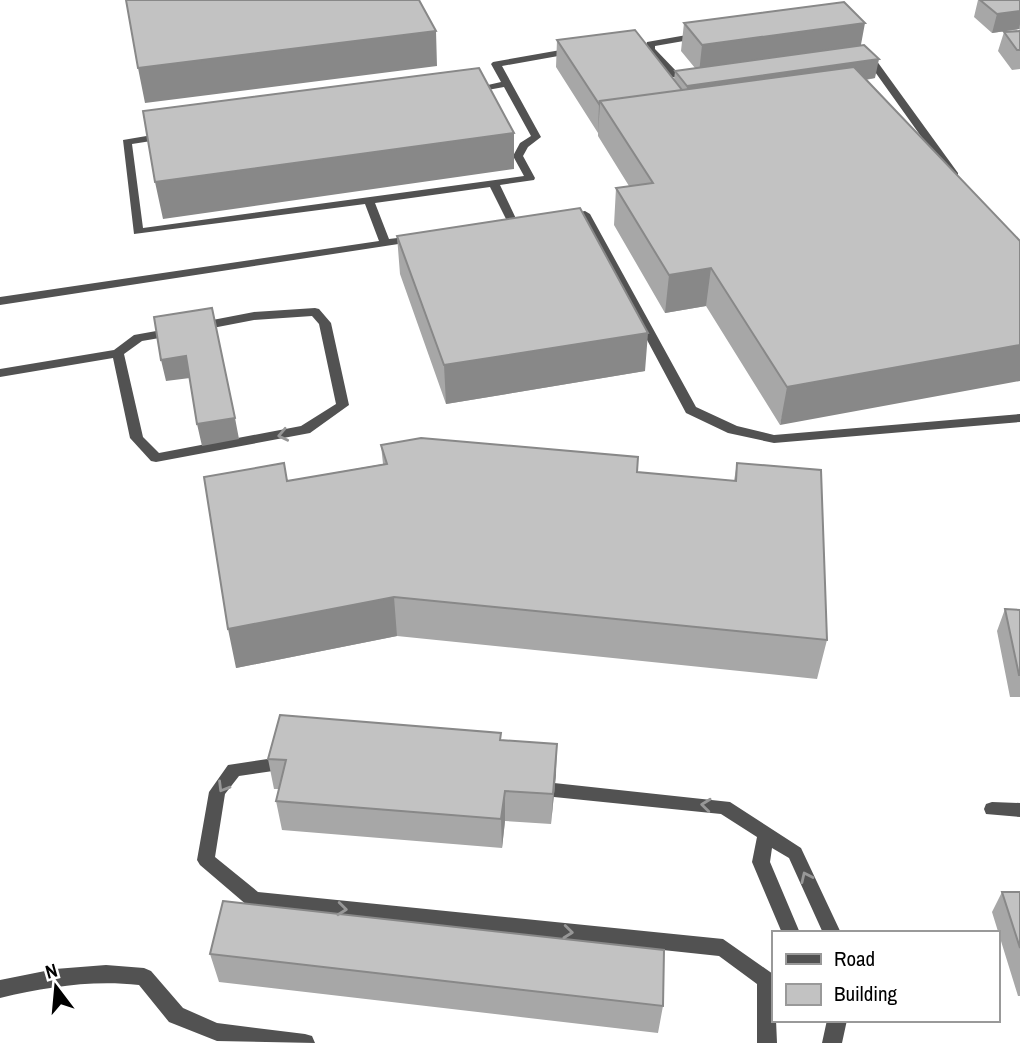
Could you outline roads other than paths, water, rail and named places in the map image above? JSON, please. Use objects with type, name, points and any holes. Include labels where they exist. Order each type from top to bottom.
[{"type":"street","points":[[704,35],[645,44],[676,75],[704,75]]},
{"type":"street","points":[[181,134],[127,142],[138,232],[530,178],[518,156],[524,145],[536,137],[496,64],[578,51]]},
{"type":"street","points":[[856,60],[867,55],[957,180]]},
{"type":"street","points":[[453,92],[507,84]]},
{"type":"street","points":[[494,183],[514,225]]},
{"type":"street","points":[[369,200],[384,243]]},
{"type":"street","points":[[550,219],[585,215],[691,410],[733,430],[774,439],[1020,418]]},
{"type":"street","points":[[0,301],[423,237]]},
{"type":"street","points":[[0,373],[118,354],[138,338],[254,316],[315,312],[325,323],[343,405],[304,430],[156,458],[137,438],[118,354]]},
{"type":"street","points":[[281,764],[234,770],[217,792],[206,860],[254,900],[723,948],[766,980],[767,1043]]},
{"type":"street","points":[[554,790],[724,807],[795,853],[831,931]]},
{"type":"street","points":[[992,809],[1020,810]]},
{"type":"street","points":[[766,834],[761,862],[790,931]]},
{"type":"street","points":[[0,989],[59,975],[106,972],[144,977],[176,1015],[196,1024],[217,1032],[305,1043]]},
{"type":"street","points":[[832,1043],[837,1022]]}]
